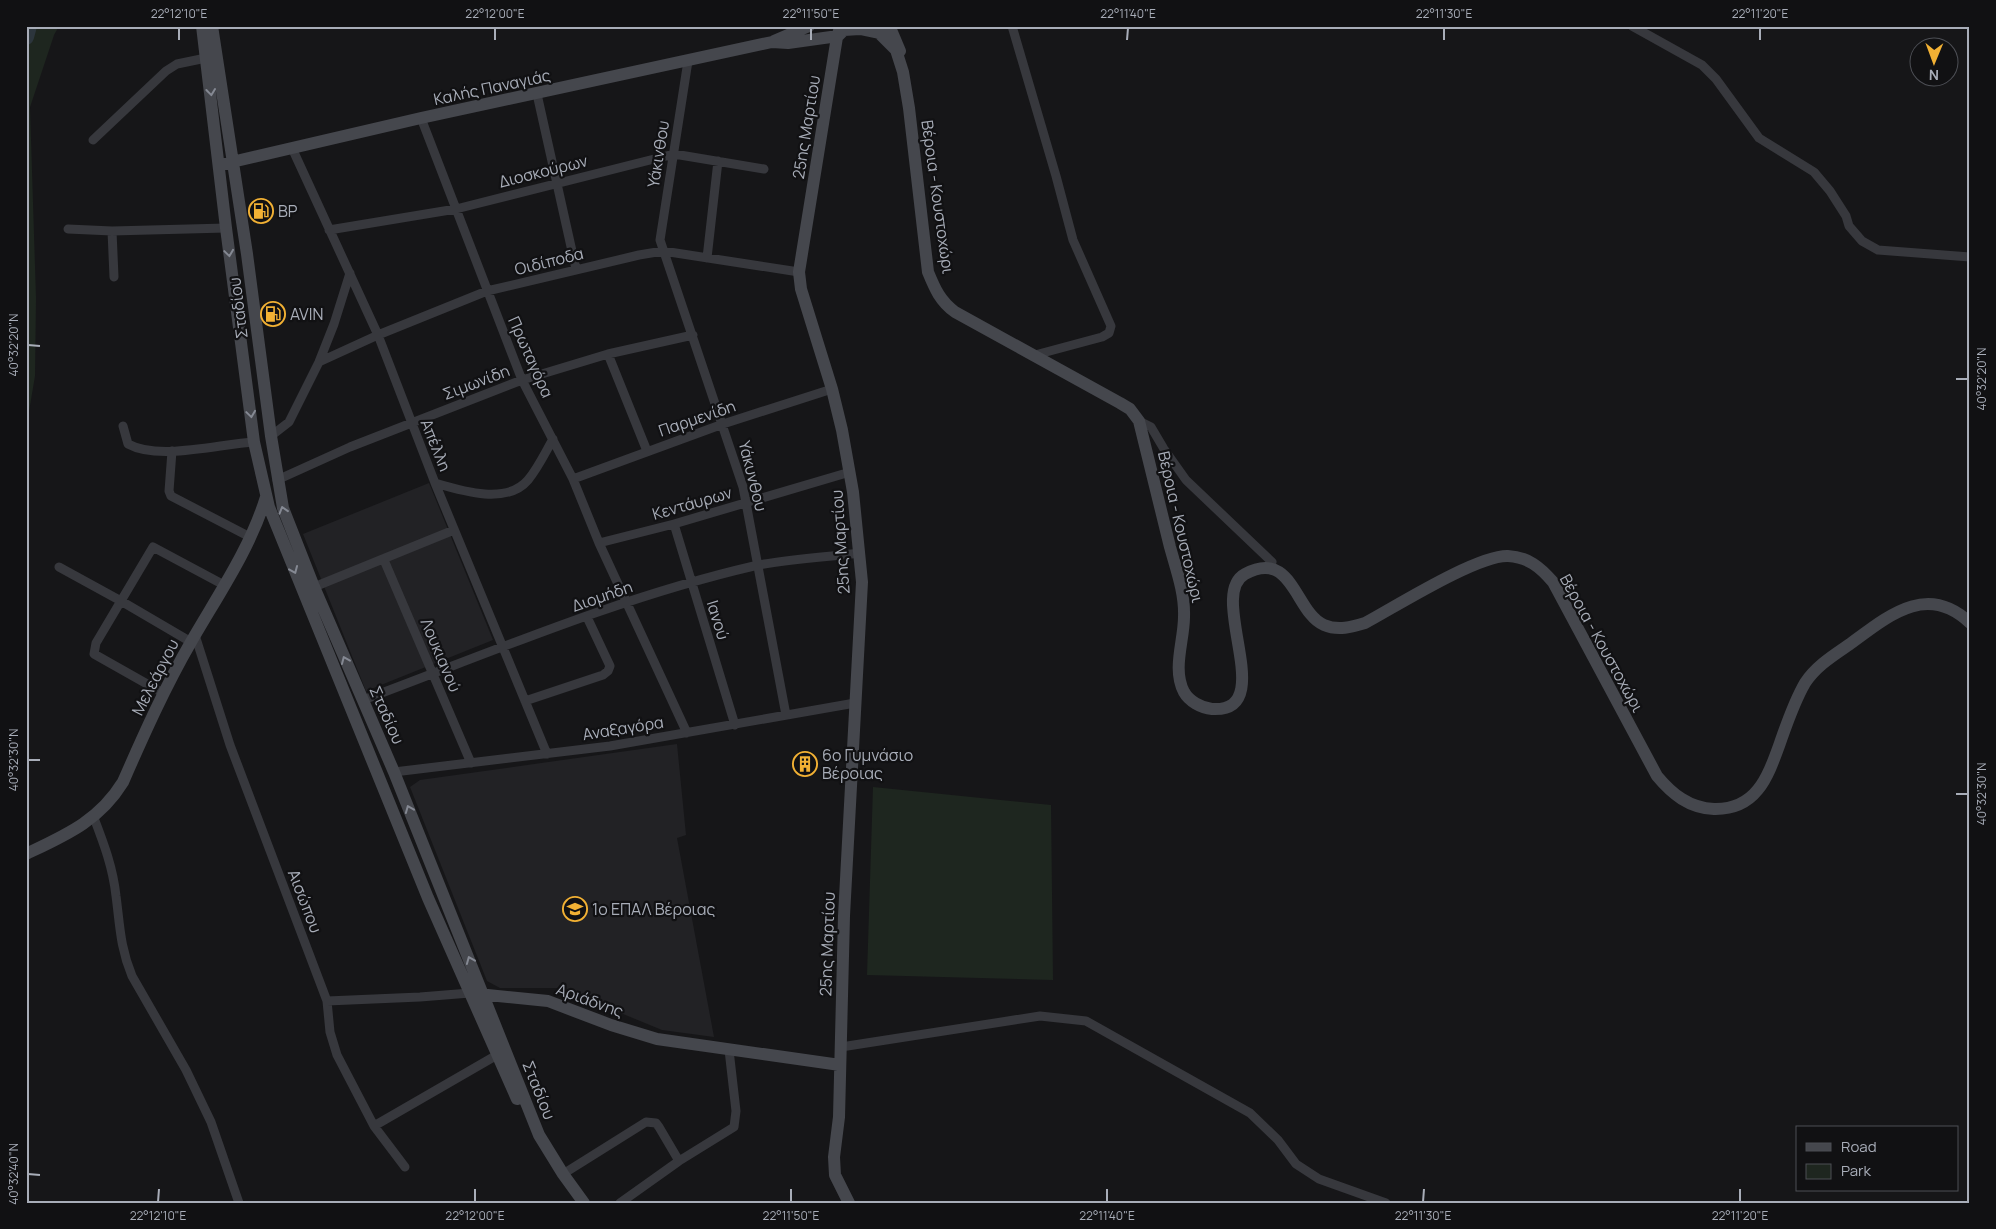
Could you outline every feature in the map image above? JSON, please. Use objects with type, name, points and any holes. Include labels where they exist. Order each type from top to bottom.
[{"type":"street","name":"Σταδίου","points":[[202,26],[254,442],[266,496],[282,540],[428,898],[529,1126],[539,1135]]},
{"type":"street","name":"Σταδίου","points":[[212,26],[247,254],[277,480],[288,523],[394,772],[539,1135]]},
{"type":"street","name":"Καλής Παναγιάς","points":[[219,165],[422,118],[772,42],[809,26]]},
{"type":"street","name":"Βέροια - Κουστοχώρι","points":[[887,26],[895,37],[900,50],[900,61],[910,108],[928,272],[936,291],[946,306],[955,312],[1120,403],[1130,409],[1139,422],[1184,600],[1183,635],[1179,659],[1180,681],[1184,692],[1198,705],[1207,709],[1219,709],[1229,706],[1236,700],[1243,678],[1233,611],[1235,586],[1244,574],[1259,569],[1281,572],[1316,619],[1323,624],[1333,627],[1350,628],[1365,623],[1462,571],[1492,558],[1509,556],[1528,560],[1542,570],[1553,582],[1657,776],[1667,787],[1684,800],[1709,809],[1728,808],[1747,800],[1760,788],[1771,769],[1795,703],[1806,682],[1821,665],[1873,626],[1896,612],[1919,605],[1928,604],[1948,607],[1970,623]]},
{"type":"street","points":[[1012,26],[1073,240],[1110,326],[1109,333],[1102,337],[1035,355]]},
{"type":"street","points":[[1632,26],[1702,65],[1716,80],[1759,138],[1814,172],[1830,191],[1846,216],[1849,226],[1862,241],[1878,250],[1970,257]]},
{"type":"street","name":"Βέροια - Κουστοχώρι","points":[[839,31],[866,29],[875,31],[892,46],[900,61]]},
{"type":"street","name":"Καλής Παναγιάς","points":[[772,42],[788,43],[839,31]]},
{"type":"street","name":"25ης Μαρτίου","points":[[839,31],[798,272],[801,289],[832,389],[842,430],[850,472],[862,582],[844,916],[839,1117],[834,1157],[835,1175],[849,1203]]},
{"type":"street","points":[[93,140],[166,71],[177,64],[206,58]]},
{"type":"street","name":"Υάκινθου","points":[[662,251],[660,240],[688,61]]},
{"type":"street","points":[[537,94],[576,269]]},
{"type":"street","name":"Πρωταγόρα","points":[[422,118],[522,380],[573,479],[599,543],[687,733]]},
{"type":"street","name":"Απέλλη","points":[[292,148],[378,335],[435,484],[547,754]]},
{"type":"street","name":"Διοσκούρων","points":[[329,230],[456,209],[674,154],[764,169]]},
{"type":"street","points":[[707,258],[718,161]]},
{"type":"street","points":[[68,229],[112,231],[226,228]]},
{"type":"street","points":[[112,231],[114,277]]},
{"type":"street","name":"Οιδίποδα","points":[[319,362],[378,335],[487,292],[576,269],[662,251],[798,272]]},
{"type":"street","name":"Υάκυνθου","points":[[662,251],[693,335],[738,470],[786,715]]},
{"type":"street","points":[[271,436],[288,422],[319,362],[334,324],[350,273]]},
{"type":"street","name":"Σιμωνίδη","points":[[277,480],[350,447],[522,380],[608,354],[693,335]]},
{"type":"street","points":[[608,354],[647,451]]},
{"type":"street","name":"Παρμενίδη","points":[[573,479],[723,424],[832,389]]},
{"type":"street","points":[[1139,422],[1151,428],[1186,480],[1272,562],[1268,569]]},
{"type":"street","points":[[123,426],[128,444],[135,448],[172,451],[230,443],[254,442]]},
{"type":"street","points":[[435,484],[480,494],[499,494],[516,488],[527,481],[553,439]]},
{"type":"street","points":[[172,451],[169,491],[172,496],[250,537]]},
{"type":"street","name":"Κεντάυρων","points":[[599,543],[746,504],[850,472]]},
{"type":"street","name":"Μελεάργου","points":[[26,854],[94,818],[116,793],[123,782],[163,693],[250,537],[266,496],[277,480]]},
{"type":"street","name":"Ιανού","points":[[674,524],[735,725]]},
{"type":"street","points":[[314,587],[454,530]]},
{"type":"street","points":[[163,693],[94,654],[96,643],[153,547],[224,585]]},
{"type":"street","name":"Διομήδη","points":[[363,700],[501,647],[691,583],[756,566],[860,553]]},
{"type":"street","name":"Λουκιανού","points":[[384,560],[471,763]]},
{"type":"street","points":[[59,567],[193,639]]},
{"type":"street","points":[[526,701],[603,675],[608,671],[610,666],[587,617]]},
{"type":"street","name":"Αισώπου","points":[[193,639],[230,745],[326,1002],[330,1032],[337,1055],[374,1126],[405,1168]]},
{"type":"street","name":"Αναξαγόρα","points":[[394,772],[547,754],[687,733],[855,703]]},
{"type":"street","points":[[94,818],[108,853],[116,896],[120,936],[126,962],[132,976],[186,1070],[211,1122],[239,1203]]},
{"type":"street","name":"Αριάδνης","points":[[326,1002],[420,998],[470,993],[548,1001],[610,1025],[657,1039],[840,1065]]},
{"type":"street","points":[[841,1047],[1040,1016],[1086,1021],[1250,1113],[1278,1140],[1296,1164],[1319,1179],[1386,1203]]},
{"type":"street","points":[[620,1203],[734,1127],[736,1111],[729,1050]]},
{"type":"street","points":[[374,1126],[496,1055]]},
{"type":"street","points":[[563,1174],[646,1122],[656,1123],[679,1162]]},
{"type":"street","points":[[539,1135],[563,1174],[584,1203]]},
{"type":"shaded area","points":[[429,483],[493,640],[366,691],[303,534]]},
{"type":"shaded area","name":"1ο ΕΠΑΛ Βέροιας","points":[[677,744],[686,835],[677,838],[714,1037],[662,1030],[560,988],[500,988],[487,981],[410,787],[420,780]]},
{"type":"green space","points":[[26,26],[59,26],[54,35],[30,107],[36,298],[35,376],[26,429]]},
{"type":"green space","points":[[873,787],[1051,805],[1053,980],[867,975]]},
{"type":"waterway","points":[[26,37],[29,26]]},
{"type":"place","name":"BP","points":[[261,211]]},
{"type":"place","name":"AVIN","points":[[273,314]]},
{"type":"place","name":"6ο Γυμνάσιο Βέροιας","points":[[805,764]]},
{"type":"place","name":"1ο ΕΠΑΛ Βέροιας","points":[[575,909]]}]
